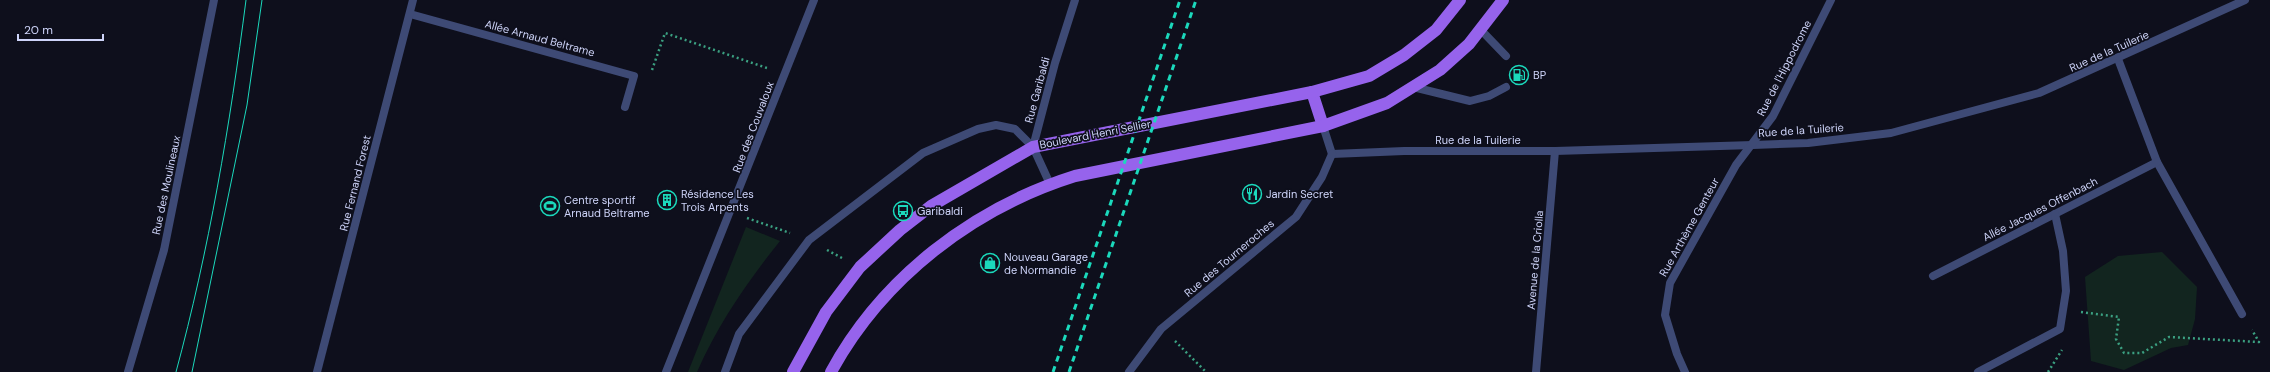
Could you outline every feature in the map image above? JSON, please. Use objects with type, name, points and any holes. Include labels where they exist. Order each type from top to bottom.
[{"type":"main road","name":"Boulevard Henri Sellier","points":[[793,372],[826,312],[860,267],[900,230],[931,206],[1033,147],[1312,92],[1369,76],[1404,56],[1436,30],[1460,0]]},
{"type":"main road","points":[[830,372],[841,353],[875,306],[912,269],[963,229],[1014,201],[1050,184],[1075,176],[1323,126],[1387,103],[1440,70],[1469,44],[1503,0]]},
{"type":"main road","points":[[1312,92],[1323,126]]},
{"type":"street","name":"Rue des Moulineaux","points":[[128,372],[164,250],[214,0]]},
{"type":"street","name":"Rue Fernand Forest","points":[[317,372],[413,0]]},
{"type":"street","name":"Rue des Couvaloux","points":[[666,372],[731,212],[814,0]]},
{"type":"street","name":"Rue Garibaldi","points":[[1033,147],[1055,64],[1075,0]]},
{"type":"street","name":"Rue de l'Hippodrome","points":[[1753,145],[1773,116],[1831,0]]},
{"type":"street","name":"Rue de la Tuilerie","points":[[1332,154],[1404,151],[1555,151],[1808,143],[1891,133],[2039,93],[2118,59],[2245,0]]},
{"type":"street","name":"Allée Arnaud Beltrame","points":[[410,14],[634,76],[625,107]]},
{"type":"street","points":[[1480,29],[1506,56]]},
{"type":"street","points":[[2118,59],[2156,162],[2242,314]]},
{"type":"street","points":[[1413,87],[1470,101],[1489,96],[1506,87]]},
{"type":"street","points":[[725,372],[739,334],[810,240],[922,153],[978,129],[996,125],[1015,129],[1033,147],[1050,184]]},
{"type":"street","points":[[1323,126],[1332,154]]},
{"type":"street","name":"Rue Arthème Genteur","points":[[1685,372],[1677,354],[1665,315],[1666,298],[1670,283],[1736,165],[1753,145]]},
{"type":"street","name":"Avenue de la Criolla","points":[[1536,372],[1555,151]]},
{"type":"street","name":"Rue des Tourneroches","points":[[1129,372],[1161,329],[1296,217],[1322,177],[1332,154]]},
{"type":"street","name":"Allée Jacques Offenbach","points":[[1934,276],[2156,162]]},
{"type":"street","points":[[1978,372],[2060,329],[2066,291],[2063,251],[2055,214]]},
{"type":"path","points":[[649,77],[665,33],[785,74]]},
{"type":"path","points":[[731,212],[810,240],[860,267]]},
{"type":"path","points":[[2063,310],[2119,317],[2116,339],[2124,353],[2142,354],[2169,337],[2259,342],[2242,314]]},
{"type":"path","points":[[1174,340],[1206,372]]},
{"type":"green space","points":[[746,227],[780,241],[734,304],[714,337],[697,372],[688,372]]},
{"type":"green space","points":[[2162,252],[2197,287],[2195,319],[2188,345],[2171,348],[2124,370],[2091,361],[2085,277],[2118,256]]},
{"type":"tram line","points":[[176,372],[199,280],[226,140],[246,0]]},
{"type":"tram line","points":[[192,372],[247,105],[262,0]]},
{"type":"railway","points":[[1053,372],[1180,0]]},
{"type":"railway","points":[[1069,372],[1196,0]]},
{"type":"place","name":"BP","points":[[1519,75]]},
{"type":"place","name":"Jardin Secret","points":[[1252,194]]},
{"type":"place","name":"Résidence Les Trois Arpents","points":[[667,200]]},
{"type":"place","name":"Centre sportif Arnaud Beltrame","points":[[550,206]]},
{"type":"place","name":"Garibaldi","points":[[903,211]]},
{"type":"place","name":"Nouveau Garage de Normandie","points":[[990,263]]}]
